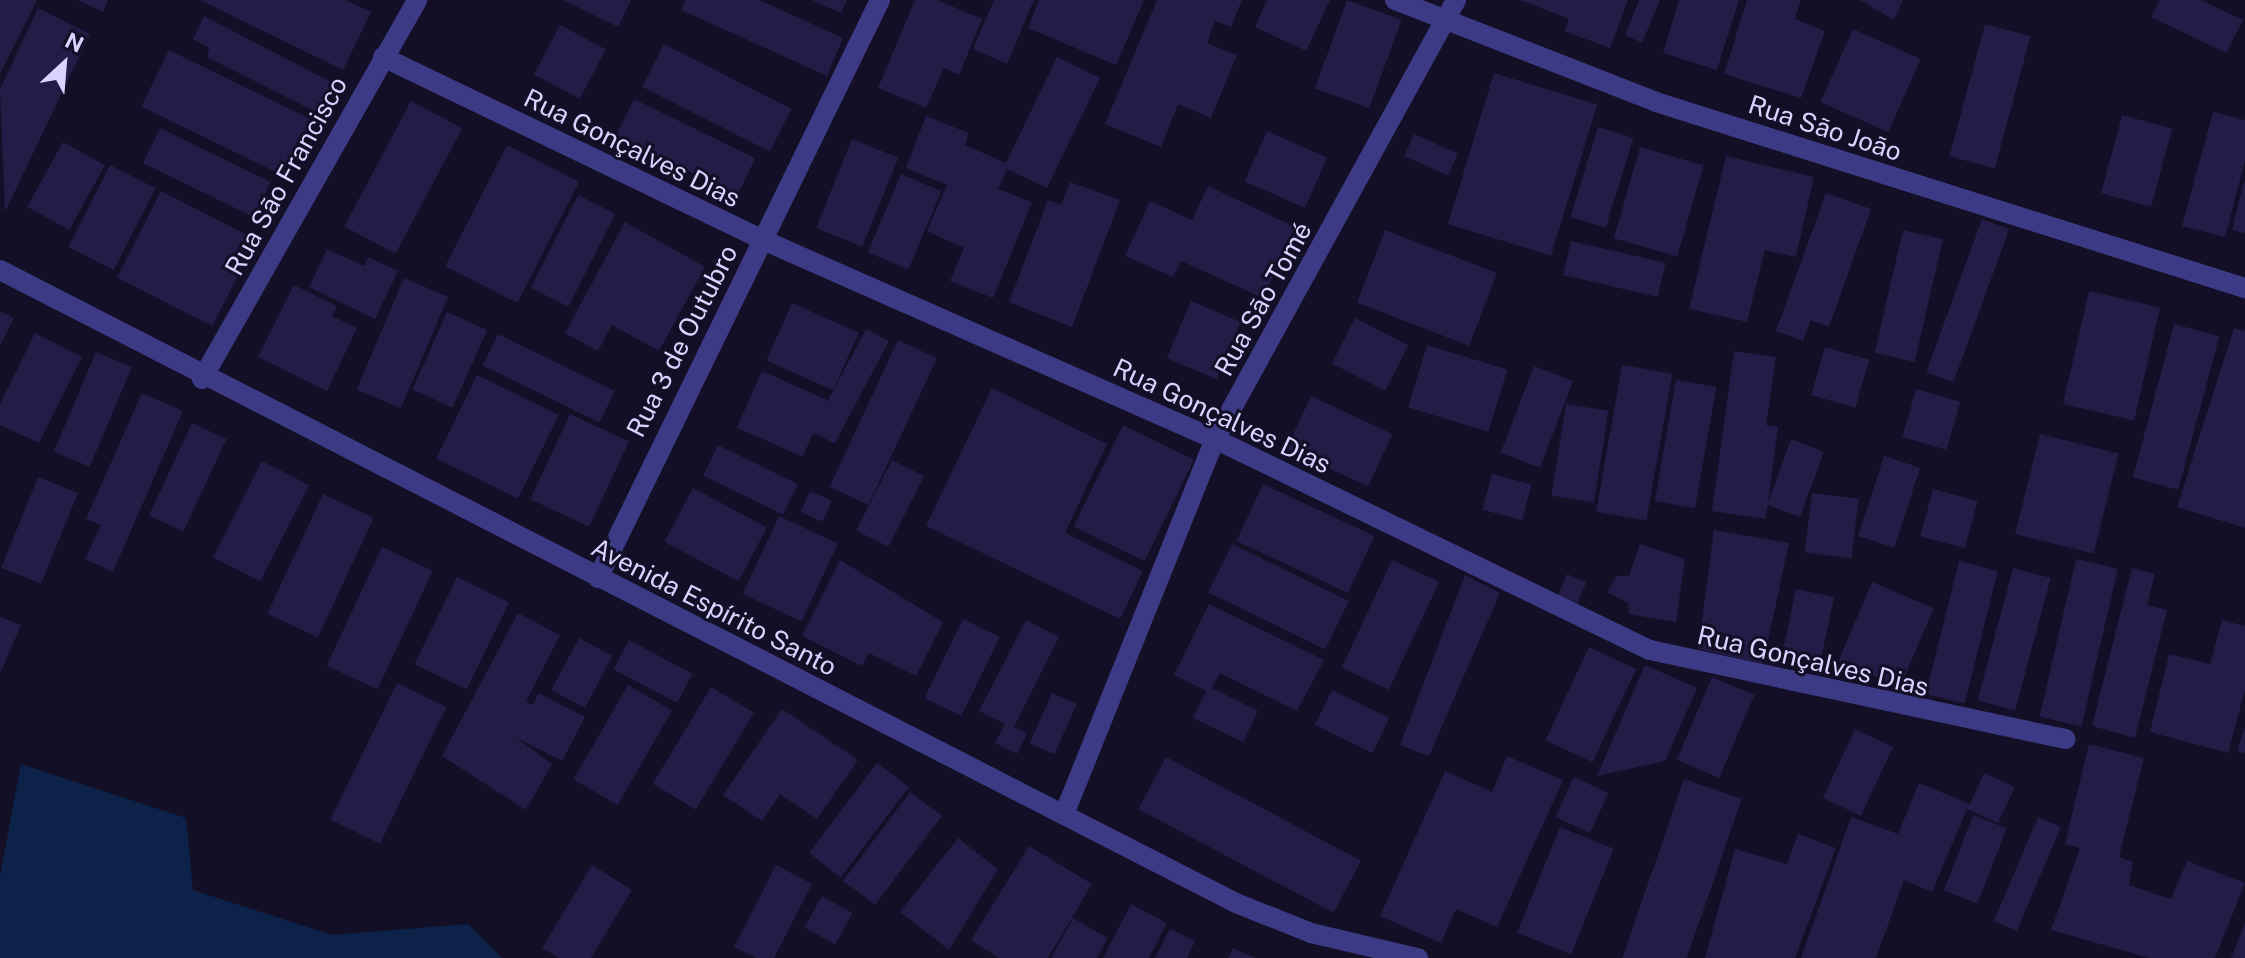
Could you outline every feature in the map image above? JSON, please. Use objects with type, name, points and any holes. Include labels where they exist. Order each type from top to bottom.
[{"type":"street","name":"Rua São Francisco","points":[[202,379],[417,0]]},
{"type":"street","name":"Rua 3 de Outubro","points":[[598,578],[880,0]]},
{"type":"street","name":"Rua São João","points":[[1395,0],[1656,102],[2245,288]]},
{"type":"street","name":"Rua São Tomé","points":[[1065,812],[1215,439],[1448,20],[1456,0]]},
{"type":"street","name":"Rua Gonçalves Dias","points":[[383,57],[763,240],[1215,439],[1650,650],[2066,739]]},
{"type":"street","name":"Avenida Espírito Santo","points":[[0,270],[202,379],[1065,812],[1236,903],[1311,933],[1418,958]]},
{"type":"water","points":[[21,764],[186,818],[193,890],[332,935],[468,924],[502,958],[0,958],[0,876]]},
{"type":"building","points":[[0,0],[37,0],[0,74]]},
{"type":"building","points":[[77,0],[108,0],[103,12]]},
{"type":"building","points":[[200,0],[346,0],[371,12],[343,70]]},
{"type":"building","points":[[563,0],[631,0],[618,27]]},
{"type":"building","points":[[686,0],[759,0],[843,38],[827,76],[681,10]]},
{"type":"building","points":[[812,0],[847,0],[841,13]]},
{"type":"building","points":[[915,0],[937,0],[982,19],[959,75],[944,68],[926,108],[878,88]]},
{"type":"building","points":[[994,0],[1034,0],[1007,64],[973,49]]},
{"type":"building","points":[[1039,0],[1144,0],[1116,65],[1028,28]]},
{"type":"building","points":[[1157,0],[1242,0],[1231,27],[1215,21],[1207,43],[1237,55],[1211,118],[1178,104],[1161,147],[1105,124]]},
{"type":"building","points":[[1267,0],[1330,0],[1306,51],[1255,27]]},
{"type":"building","points":[[1347,0],[1402,20],[1369,108],[1315,88]]},
{"type":"building","points":[[1520,0],[1628,0],[1610,48],[1564,31],[1569,19]]},
{"type":"building","points":[[1639,0],[1660,0],[1642,43],[1625,35]]},
{"type":"building","points":[[1679,0],[1739,0],[1717,70],[1663,53]]},
{"type":"building","points":[[1747,0],[1801,0],[1795,19],[1825,31],[1801,98],[1724,74]]},
{"type":"building","points":[[1860,0],[1903,0],[1894,20]]},
{"type":"building","points":[[2160,0],[2201,0],[2243,20],[2226,53],[2151,17]]},
{"type":"building","points":[[38,8],[90,34],[5,212],[0,89]]},
{"type":"building","points":[[204,16],[333,83],[318,113],[207,57],[209,48],[193,39]]},
{"type":"building","points":[[1985,24],[2030,36],[1995,168],[1950,156]]},
{"type":"building","points":[[560,25],[606,49],[580,99],[534,74]]},
{"type":"building","points":[[1853,29],[1921,59],[1888,132],[1820,102]]},
{"type":"building","points":[[664,44],[791,109],[770,152],[642,87]]},
{"type":"building","points":[[169,50],[313,120],[285,177],[141,107]]},
{"type":"building","points":[[1057,57],[1100,78],[1047,188],[1007,169],[998,189],[1032,202],[993,298],[950,281],[964,248],[927,231],[947,185],[906,168],[926,116],[969,133],[965,145],[1006,163]]},
{"type":"building","points":[[1494,73],[1597,105],[1551,256],[1448,224]]},
{"type":"building","points":[[634,99],[755,158],[737,195],[616,136]]},
{"type":"building","points":[[411,101],[462,128],[396,254],[344,226]]},
{"type":"building","points":[[2213,112],[2245,120],[2245,161],[2225,237],[2182,226]]},
{"type":"building","points":[[2122,115],[2172,128],[2151,207],[2101,193]]},
{"type":"building","points":[[1598,127],[1633,138],[1606,228],[1571,217]]},
{"type":"building","points":[[160,128],[271,182],[253,217],[143,163]]},
{"type":"building","points":[[1267,131],[1327,158],[1305,208],[1245,181]]},
{"type":"building","points":[[1414,134],[1458,154],[1448,175],[1404,156]]},
{"type":"building","points":[[852,139],[898,158],[862,247],[816,228]]},
{"type":"building","points":[[63,142],[105,165],[69,230],[27,207]]},
{"type":"building","points":[[507,145],[579,182],[517,303],[445,266]]},
{"type":"building","points":[[1640,147],[1703,165],[1677,257],[1614,238]]},
{"type":"building","points":[[1726,156],[1814,177],[1796,257],[1765,250],[1747,322],[1689,309]]},
{"type":"building","points":[[110,165],[155,188],[114,270],[68,247]]},
{"type":"building","points":[[901,174],[942,191],[908,269],[868,252]]},
{"type":"building","points":[[1070,182],[1120,200],[1072,327],[1009,302],[1048,200],[1061,205]]},
{"type":"building","points":[[2245,182],[2245,233],[2232,230]]},
{"type":"building","points":[[1208,186],[1295,227],[1263,298],[1181,261],[1173,277],[1125,256],[1150,201],[1192,220]]},
{"type":"building","points":[[161,191],[256,240],[212,326],[117,277]]},
{"type":"building","points":[[1826,193],[1871,209],[1829,327],[1811,320],[1803,341],[1776,331]]},
{"type":"building","points":[[578,195],[615,214],[568,307],[531,288]]},
{"type":"building","points":[[1982,219],[2009,229],[1954,382],[1926,372]]},
{"type":"building","points":[[625,222],[705,267],[659,351],[612,325],[598,351],[565,333]]},
{"type":"building","points":[[1385,230],[1497,273],[1469,346],[1357,303]]},
{"type":"building","points":[[1903,230],[1943,239],[1915,362],[1875,353]]},
{"type":"building","points":[[1571,241],[1666,263],[1658,297],[1563,275]]},
{"type":"building","points":[[327,249],[364,266],[368,257],[398,271],[375,319],[309,287]]},
{"type":"building","points":[[404,278],[448,297],[401,408],[357,389]]},
{"type":"building","points":[[294,285],[337,306],[332,316],[357,328],[327,391],[258,357]]},
{"type":"building","points":[[2089,291],[2160,307],[2134,420],[2063,404]]},
{"type":"building","points":[[1191,301],[1241,322],[1216,379],[1167,358]]},
{"type":"building","points":[[792,303],[859,333],[833,390],[766,361]]},
{"type":"building","points":[[0,311],[14,318],[0,346]]},
{"type":"building","points":[[447,312],[487,330],[453,408],[412,390]]},
{"type":"building","points":[[1355,318],[1408,345],[1385,391],[1332,363]]},
{"type":"building","points":[[2174,324],[2219,336],[2178,490],[2133,478]]},
{"type":"building","points":[[2234,328],[2245,331],[2245,528],[2177,507]]},
{"type":"building","points":[[866,329],[889,341],[834,444],[812,431]]},
{"type":"building","points":[[35,333],[82,357],[39,443],[0,425],[0,404]]},
{"type":"building","points":[[498,334],[615,391],[600,422],[483,365]]},
{"type":"building","points":[[898,340],[937,358],[869,505],[830,487]]},
{"type":"building","points":[[1427,345],[1507,370],[1488,432],[1408,407]]},
{"type":"building","points":[[1825,347],[1869,360],[1855,408],[1811,395]]},
{"type":"building","points":[[1734,351],[1776,357],[1766,425],[1778,427],[1768,503],[1791,439],[1824,452],[1800,517],[1768,505],[1765,519],[1712,511]]},
{"type":"building","points":[[96,352],[132,367],[90,467],[54,451]]},
{"type":"building","points":[[1622,365],[1672,374],[1646,521],[1596,512]]},
{"type":"building","points":[[1534,366],[1573,381],[1540,468],[1501,453]]},
{"type":"building","points":[[762,371],[828,400],[803,457],[737,428]]},
{"type":"building","points":[[477,375],[559,415],[518,498],[436,459]]},
{"type":"building","points":[[1676,380],[1716,387],[1695,508],[1655,501]]},
{"type":"building","points":[[992,388],[1107,444],[1065,533],[1143,571],[1120,619],[926,526]]},
{"type":"building","points":[[1916,389],[1960,402],[1946,450],[1902,437]]},
{"type":"building","points":[[142,393],[183,411],[113,572],[85,559],[101,525],[86,519]]},
{"type":"building","points":[[1311,396],[1393,434],[1368,487],[1286,449]]},
{"type":"building","points":[[1566,404],[1608,411],[1594,503],[1551,496]]},
{"type":"building","points":[[570,414],[629,441],[589,527],[530,499]]},
{"type":"building","points":[[192,423],[226,439],[183,532],[149,515]]},
{"type":"building","points":[[1123,425],[1194,460],[1144,561],[1073,527]]},
{"type":"building","points":[[2040,434],[2119,454],[2094,554],[2015,534]]},
{"type":"building","points":[[718,445],[798,484],[783,515],[703,476]]},
{"type":"building","points":[[1884,456],[1920,468],[1894,548],[1858,536]]},
{"type":"building","points":[[892,460],[924,476],[888,547],[856,530]]},
{"type":"building","points":[[262,461],[309,485],[260,581],[213,557]]},
{"type":"building","points":[[1492,474],[1532,485],[1522,520],[1482,510]]},
{"type":"building","points":[[38,477],[78,493],[41,584],[1,568]]},
{"type":"building","points":[[1263,484],[1374,536],[1348,593],[1236,541]]},
{"type":"building","points":[[693,488],[767,527],[739,581],[664,542]]},
{"type":"building","points":[[1933,489],[1977,501],[1965,548],[1920,536]]},
{"type":"building","points":[[810,491],[832,501],[823,522],[801,512]]},
{"type":"building","points":[[1812,493],[1859,499],[1851,558],[1805,553]]},
{"type":"building","points":[[323,494],[374,518],[318,637],[267,614]]},
{"type":"building","points":[[779,516],[838,543],[802,621],[743,594]]},
{"type":"building","points":[[1714,530],[1789,543],[1763,664],[1698,649]]},
{"type":"building","points":[[1232,544],[1349,601],[1325,650],[1208,593]]},
{"type":"building","points":[[1640,544],[1685,559],[1676,622],[1629,614],[1628,603],[1607,592],[1617,576],[1629,576]]},
{"type":"building","points":[[382,547],[433,571],[377,689],[327,666]]},
{"type":"building","points":[[2076,559],[2118,569],[2081,727],[2040,717]]},
{"type":"building","points":[[840,560],[943,622],[916,676],[869,653],[862,666],[802,636]]},
{"type":"building","points":[[1392,560],[1439,582],[1389,690],[1342,668]]},
{"type":"building","points":[[1959,561],[1998,571],[1965,704],[1926,694]]},
{"type":"building","points":[[2013,568],[2051,578],[2015,710],[1978,700]]},
{"type":"building","points":[[2132,568],[2155,574],[2147,605],[2167,610],[2135,738],[2092,726]]},
{"type":"building","points":[[1567,574],[1586,582],[1577,603],[1558,595]]},
{"type":"building","points":[[1465,575],[1500,593],[1429,756],[1400,745]]},
{"type":"building","points":[[457,577],[509,602],[467,690],[414,664]]},
{"type":"building","points":[[1872,582],[1934,608],[1900,687],[1838,661]]},
{"type":"building","points":[[1796,589],[1834,597],[1820,663],[1782,655]]},
{"type":"building","points":[[1209,604],[1324,660],[1297,711],[1220,673],[1212,688],[1258,711],[1243,742],[1193,718],[1206,691],[1174,675]]},
{"type":"building","points":[[518,613],[560,635],[526,702],[532,705],[539,693],[585,717],[562,761],[515,737],[552,764],[526,810],[442,756]]},
{"type":"building","points":[[0,617],[21,625],[0,674]]},
{"type":"building","points":[[963,619],[1000,637],[961,716],[924,698]]},
{"type":"building","points":[[1026,620],[1059,637],[1014,727],[1027,733],[1017,754],[995,743],[1005,724],[979,711]]},
{"type":"building","points":[[2222,620],[2245,626],[2245,690],[2228,753],[2150,732],[2169,654],[2210,664]]},
{"type":"building","points":[[579,638],[613,656],[585,708],[551,690]]},
{"type":"building","points":[[629,640],[693,674],[677,703],[614,669]]},
{"type":"building","points":[[1589,647],[1636,669],[1593,762],[1545,740]]},
{"type":"building","points":[[1645,665],[1697,688],[1665,761],[1597,776]]},
{"type":"building","points":[[1712,677],[1754,695],[1719,778],[1677,760]]},
{"type":"building","points":[[397,683],[446,707],[380,844],[330,820]]},
{"type":"building","points":[[628,685],[672,710],[618,805],[574,779]]},
{"type":"building","points":[[711,687],[754,713],[696,810],[653,784]]},
{"type":"building","points":[[1332,690],[1390,718],[1372,753],[1315,725]]},
{"type":"building","points":[[1052,693],[1077,704],[1054,754],[1030,743]]},
{"type":"building","points":[[782,709],[858,760],[817,819],[780,794],[762,821],[723,795]]},
{"type":"building","points":[[2245,727],[2245,753],[2237,751]]},
{"type":"building","points":[[1855,729],[1893,747],[1861,816],[1823,798]]},
{"type":"building","points":[[2089,744],[2144,758],[2119,857],[2133,862],[2129,885],[2171,899],[2187,861],[2245,883],[2215,958],[2149,958],[2051,930],[2080,848],[2065,844]]},
{"type":"building","points":[[1507,756],[1563,780],[1497,927],[1456,909],[1441,943],[1380,916],[1445,771],[1492,792]]},
{"type":"building","points":[[1166,757],[1361,861],[1333,913],[1138,809]]},
{"type":"building","points":[[877,763],[909,787],[841,877],[809,853]]},
{"type":"building","points":[[1984,773],[2015,787],[1998,823],[1967,809],[1932,892],[1904,880],[1876,958],[1801,958],[1851,817],[1898,834],[1919,783],[1970,804]]},
{"type":"building","points":[[1574,777],[1608,793],[1590,833],[1555,817]]},
{"type":"building","points":[[1684,779],[1742,799],[1687,958],[1622,958]]},
{"type":"building","points":[[910,792],[942,816],[875,905],[843,881]]},
{"type":"building","points":[[1973,815],[2007,828],[1978,904],[1944,891]]},
{"type":"building","points":[[2038,817],[2061,827],[2017,931],[1994,921]]},
{"type":"building","points":[[1560,827],[1614,849],[1571,954],[1517,933]]},
{"type":"building","points":[[1798,834],[1836,848],[1795,958],[1705,958],[1735,849],[1787,864]]},
{"type":"building","points":[[958,838],[998,869],[949,950],[900,912]]},
{"type":"building","points":[[1029,846],[1092,884],[1048,958],[999,958],[971,940]]},
{"type":"building","points":[[592,865],[632,890],[591,958],[559,958],[542,948]]},
{"type":"building","points":[[776,865],[812,884],[774,958],[756,958],[734,947]]},
{"type":"building","points":[[822,896],[853,913],[835,944],[805,927]]},
{"type":"building","points":[[1131,904],[1167,923],[1149,958],[1103,958]]},
{"type":"building","points":[[1073,918],[1108,938],[1097,958],[1051,958]]},
{"type":"building","points":[[2245,923],[2245,958],[2231,958]]},
{"type":"building","points":[[1170,929],[1195,941],[1187,958],[1155,958]]},
{"type":"building","points":[[1233,948],[1255,958],[1228,958]]}]
